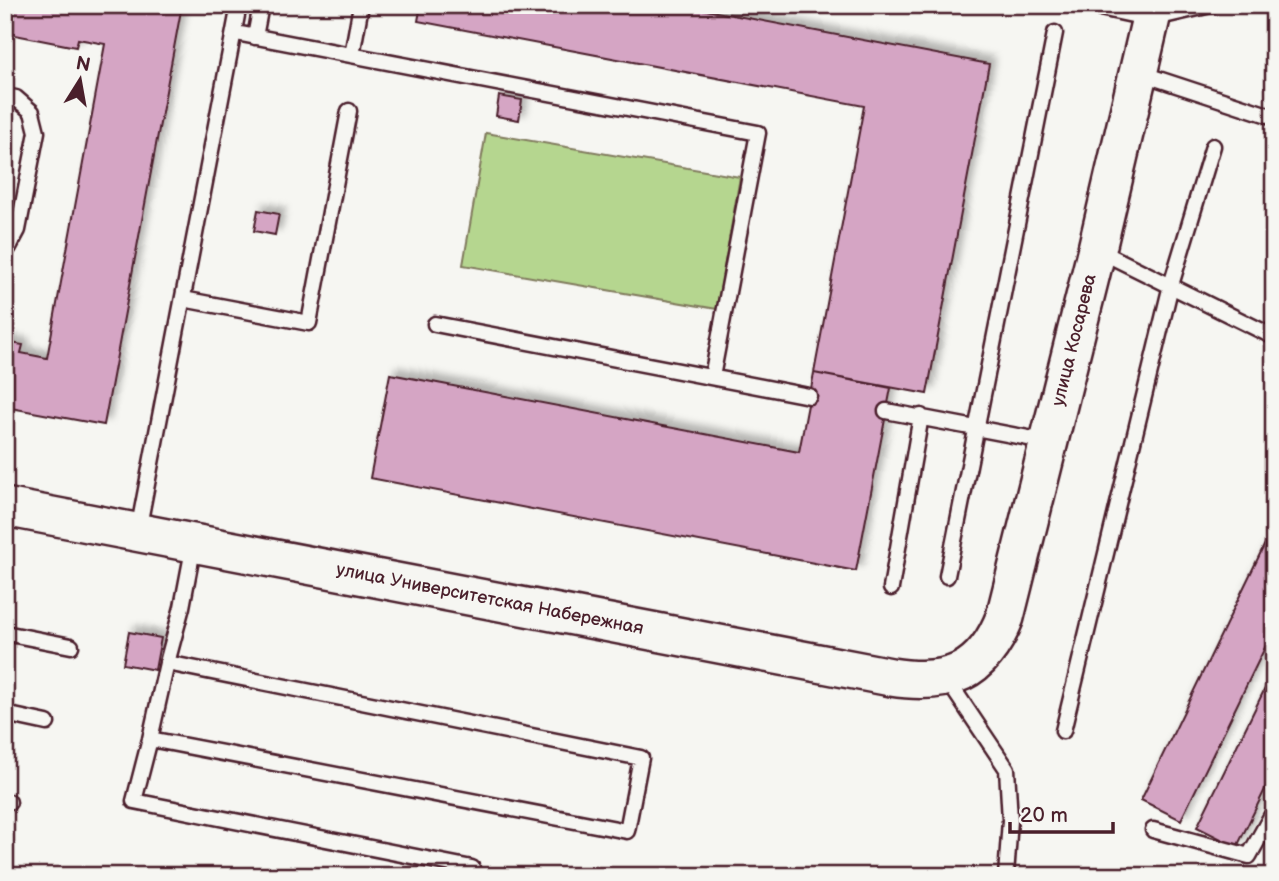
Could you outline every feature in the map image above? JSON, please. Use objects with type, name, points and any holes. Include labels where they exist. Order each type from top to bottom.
[{"type":"main road","name":"улица Косарева","points":[[958,671],[986,654],[996,640],[1005,617],[1097,249],[1152,12]]},
{"type":"main road","name":"улица Университетская Набережная","points":[[5,507],[891,677],[922,680],[958,671]]},
{"type":"lane","points":[[138,531],[236,33],[239,5]]},
{"type":"lane","points":[[255,37],[261,5]]},
{"type":"lane","points":[[352,55],[361,5]]},
{"type":"lane","points":[[1086,5],[1152,12],[1211,5]]},
{"type":"lane","points":[[236,33],[758,132],[712,377]]},
{"type":"lane","points":[[947,576],[1055,33]]},
{"type":"lane","points":[[1138,73],[1274,117]]},
{"type":"lane","points":[[5,96],[16,99],[32,112],[37,132],[18,230],[9,247],[5,248]]},
{"type":"lane","points":[[183,299],[309,323],[349,111]]},
{"type":"lane","points":[[1063,731],[1171,285],[1213,146]]},
{"type":"lane","points":[[1097,249],[1274,337]]},
{"type":"lane","points":[[435,324],[810,396]]},
{"type":"lane","points":[[886,411],[1049,442]]},
{"type":"lane","points":[[891,588],[921,416]]},
{"type":"lane","points":[[194,542],[182,607],[134,801],[472,868]]},
{"type":"lane","points":[[5,633],[71,646]]},
{"type":"lane","points":[[150,739],[627,831],[642,758],[167,663]]},
{"type":"lane","points":[[958,671],[1007,769],[1010,820],[1006,876]]},
{"type":"lane","points":[[5,714],[47,723]]},
{"type":"lane","points":[[1153,830],[1249,856],[1274,811]]},
{"type":"green space","points":[[486,133],[740,177],[717,309],[463,265]]},
{"type":"building","points":[[5,5],[182,5],[104,425],[5,407],[5,342],[23,345],[21,353],[47,358],[105,44],[78,39],[76,47],[5,33]]},
{"type":"building","points":[[421,5],[680,5],[989,64],[927,394],[814,373],[864,106],[418,21]]},
{"type":"building","points":[[499,96],[522,100],[519,120],[496,116]]},
{"type":"building","points":[[258,210],[279,214],[275,235],[254,231]]},
{"type":"building","points":[[814,373],[891,388],[856,571],[370,478],[390,374],[799,452]]},
{"type":"building","points":[[1274,525],[1274,629],[1181,820],[1141,800]]},
{"type":"building","points":[[129,632],[161,638],[155,670],[123,664]]},
{"type":"building","points":[[1274,670],[1274,771],[1237,847],[1197,827]]}]
